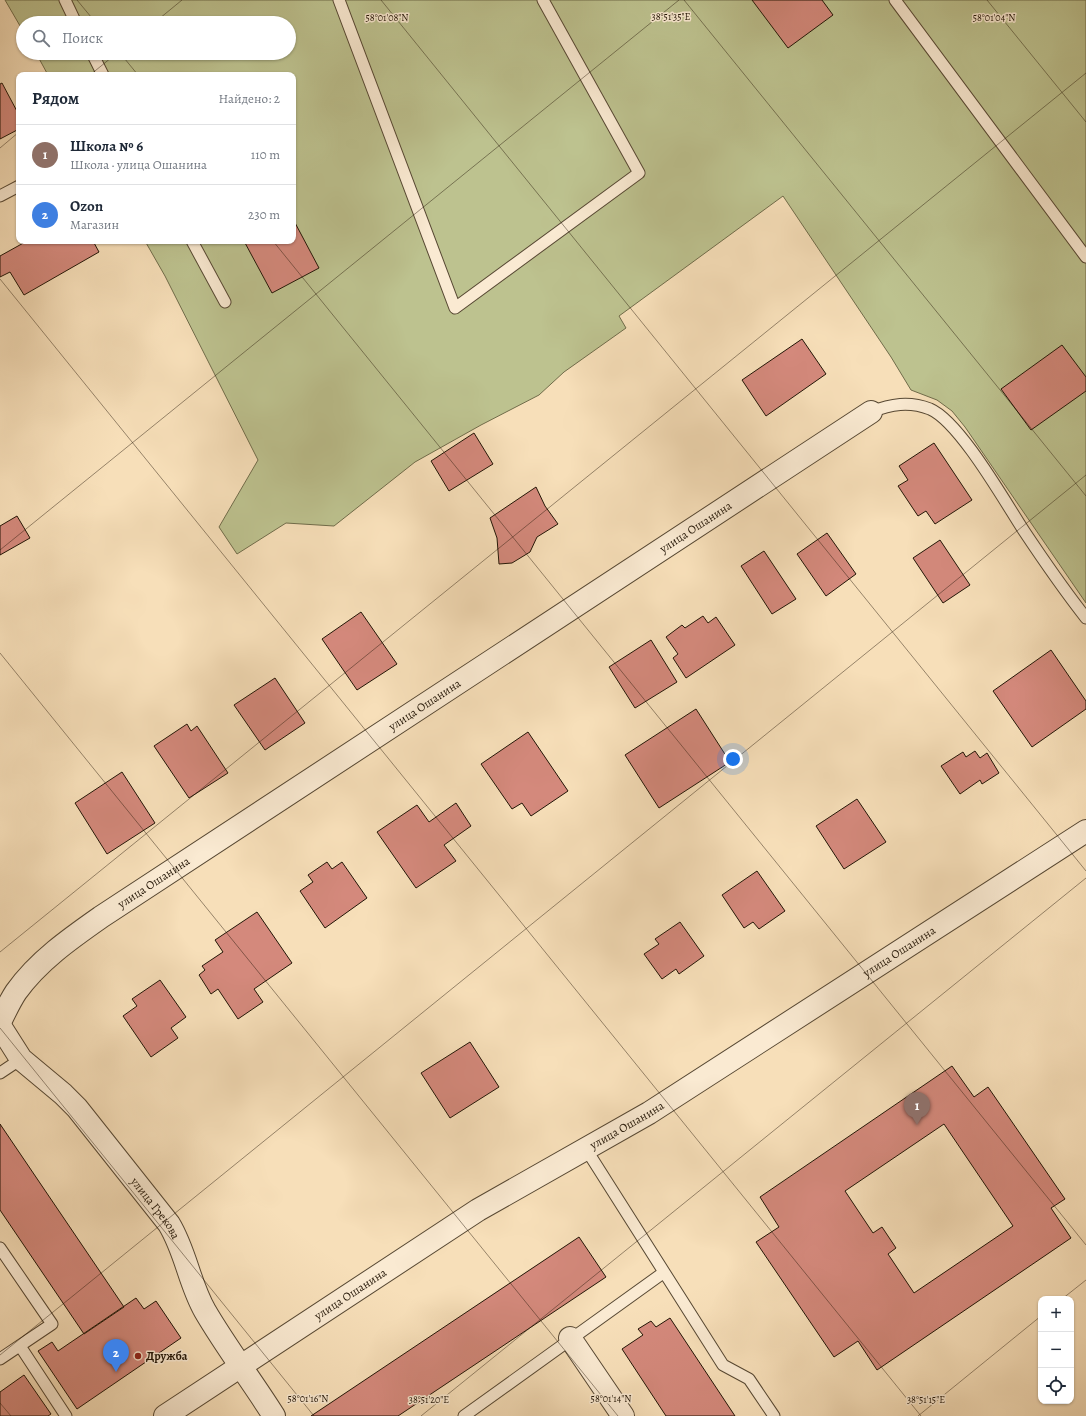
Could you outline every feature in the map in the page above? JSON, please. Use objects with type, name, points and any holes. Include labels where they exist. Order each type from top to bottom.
[{"type":"street","name":"улица Ошанина","points":[[0,1022],[16,992],[30,975],[71,938],[871,412]]},
{"type":"street","name":"улица Ошанина","points":[[165,1416],[478,1210],[650,1113],[1086,831]]},
{"type":"street","name":"улица Грекова","points":[[0,1026],[21,1059],[63,1094],[76,1108],[169,1224],[179,1241],[194,1288],[205,1311],[274,1416]]},
{"type":"street","points":[[570,1338],[623,1416]]},
{"type":"lane","points":[[64,0],[72,16]]},
{"type":"lane","points":[[339,0],[455,308],[640,173],[543,0]]},
{"type":"lane","points":[[895,0],[1086,257]]},
{"type":"lane","points":[[96,60],[102,72]]},
{"type":"lane","points":[[0,196],[16,188]]},
{"type":"lane","points":[[194,244],[225,302]]},
{"type":"lane","points":[[871,412],[887,406],[908,404],[931,410],[944,418],[967,446],[1045,563],[1086,618]]},
{"type":"lane","points":[[0,1073],[21,1059]]},
{"type":"lane","points":[[586,1149],[663,1273],[723,1365],[749,1379],[774,1416]]},
{"type":"lane","points":[[0,1248],[52,1324],[0,1359]]},
{"type":"lane","points":[[464,1416],[570,1338],[663,1273]]},
{"type":"lane","points":[[20,1346],[66,1416]]},
{"type":"green space","points":[[5,0],[1086,0],[1086,603],[965,427],[952,411],[937,400],[911,390],[891,357],[783,196],[619,316],[626,328],[564,372],[539,395],[415,462],[334,526],[286,523],[237,554],[219,527],[258,460],[165,276],[147,244],[296,244],[296,72],[46,72],[40,60],[296,60],[296,16],[16,16],[16,19]]},
{"type":"building","points":[[752,0],[822,0],[833,15],[788,48]]},
{"type":"building","points":[[2,83],[16,109],[16,131],[0,139],[0,84]]},
{"type":"building","points":[[296,225],[319,268],[272,293],[246,244],[296,244]]},
{"type":"building","points":[[22,244],[95,244],[99,252],[24,295],[10,272],[0,277],[0,256]]},
{"type":"building","points":[[802,339],[826,374],[766,416],[742,380]]},
{"type":"building","points":[[1062,345],[1086,377],[1086,391],[1031,430],[1001,389]]},
{"type":"building","points":[[474,433],[493,464],[449,491],[431,461]]},
{"type":"building","points":[[934,443],[972,500],[935,524],[926,511],[918,516],[898,486],[908,480],[899,466]]},
{"type":"building","points":[[536,487],[545,506],[558,524],[537,537],[530,552],[512,563],[499,564],[497,538],[490,518]]},
{"type":"building","points":[[17,516],[30,538],[0,555],[0,526]]},
{"type":"building","points":[[827,533],[856,574],[826,596],[797,554]]},
{"type":"building","points":[[940,540],[970,585],[943,603],[913,558]]},
{"type":"building","points":[[764,551],[796,599],[772,614],[741,566]]},
{"type":"building","points":[[361,612],[397,664],[357,690],[322,639]]},
{"type":"building","points":[[703,616],[708,623],[716,617],[735,645],[686,678],[673,658],[678,654],[666,637],[682,625],[685,628]]},
{"type":"building","points":[[651,640],[677,682],[635,708],[609,667]]},
{"type":"building","points":[[1051,650],[1086,701],[1086,709],[1032,747],[993,691]]},
{"type":"building","points":[[275,678],[305,723],[265,750],[234,705]]},
{"type":"building","points":[[696,709],[730,762],[659,808],[625,755]]},
{"type":"building","points":[[187,724],[191,731],[197,726],[228,773],[189,798],[154,746]]},
{"type":"building","points":[[528,732],[568,791],[531,816],[522,803],[512,809],[481,764]]},
{"type":"building","points":[[975,751],[980,758],[987,753],[999,773],[982,784],[980,780],[960,794],[941,766],[963,752],[966,757]]},
{"type":"building","points":[[122,772],[155,823],[107,854],[75,803]]},
{"type":"building","points":[[857,799],[886,842],[844,869],[816,826]]},
{"type":"building","points":[[456,803],[471,826],[444,845],[456,861],[416,888],[377,832],[417,805],[429,822]]},
{"type":"building","points":[[327,862],[332,869],[342,862],[367,898],[325,928],[300,891],[313,882],[308,875]]},
{"type":"building","points":[[757,871],[785,911],[759,929],[753,922],[744,928],[722,895]]},
{"type":"building","points":[[257,912],[292,963],[254,989],[263,1002],[238,1019],[218,989],[211,994],[199,975],[205,970],[202,966],[223,952],[215,940]]},
{"type":"building","points":[[680,922],[704,956],[679,974],[676,969],[662,979],[644,954],[659,944],[655,939]]},
{"type":"building","points":[[160,980],[186,1017],[171,1028],[178,1038],[151,1057],[123,1016],[137,1006],[132,999]]},
{"type":"building","points":[[470,1042],[499,1087],[450,1118],[421,1073]]},
{"type":"building","points":[[952,1066],[974,1097],[988,1087],[1065,1199],[1051,1208],[1071,1238],[877,1370],[858,1341],[834,1357],[756,1242],[779,1227],[760,1197]],"holes":[[[944,1124],[1013,1226],[914,1293],[888,1254],[896,1248],[882,1227],[873,1233],[845,1191]]]},
{"type":"building","points":[[0,1124],[124,1307],[84,1334],[0,1210]]},
{"type":"building","points":[[579,1237],[606,1277],[398,1416],[311,1416]]},
{"type":"building","points":[[136,1298],[144,1309],[156,1301],[181,1338],[77,1409],[38,1351],[52,1342],[58,1351]]},
{"type":"building","points":[[670,1318],[735,1416],[666,1416],[622,1349],[643,1335],[638,1329],[651,1321],[656,1327]]},
{"type":"building","points":[[24,1375],[51,1414],[48,1416],[0,1416],[0,1392]]},
{"type":"place","name":"Школа № 6","points":[[917,1125]]},
{"type":"place","name":"Дружба","points":[[138,1356]]},
{"type":"place","name":"Ozon","points":[[116,1372]]}]
